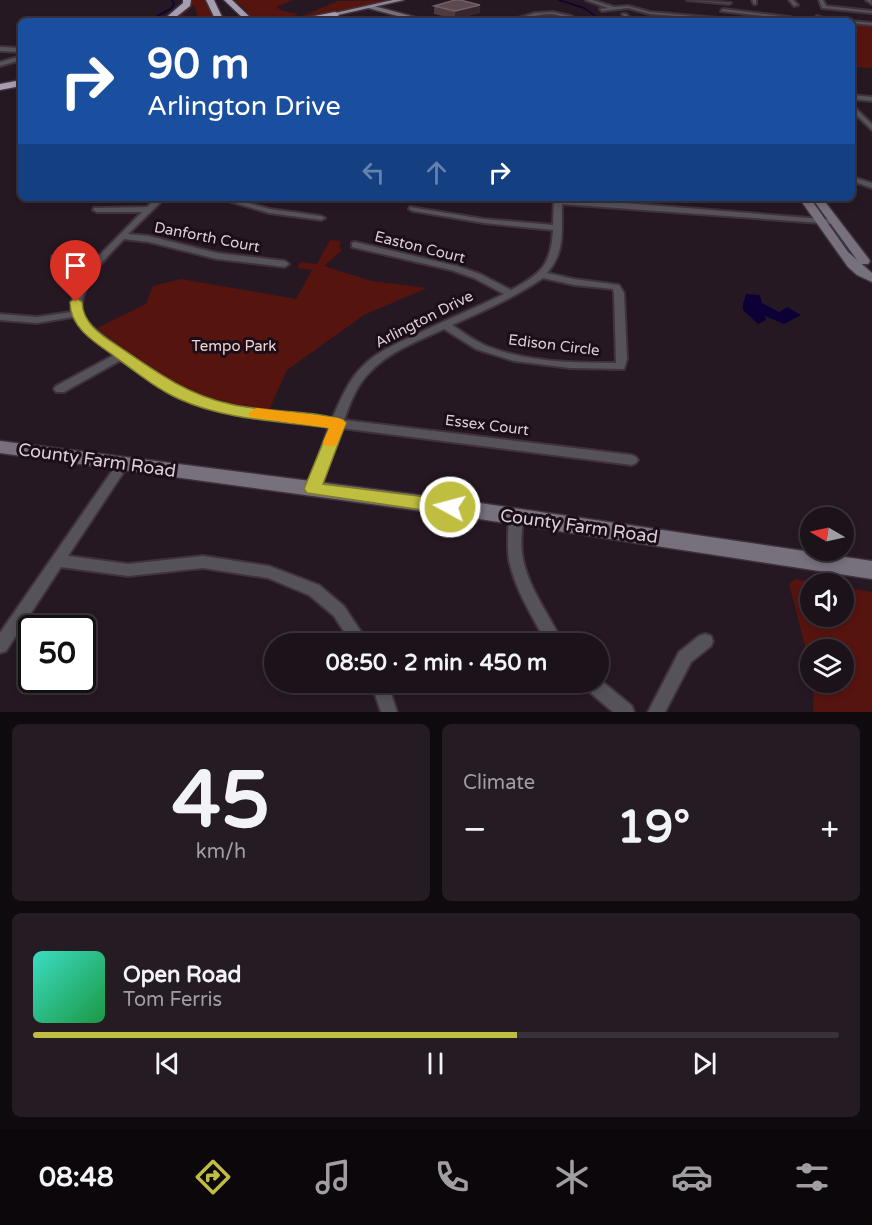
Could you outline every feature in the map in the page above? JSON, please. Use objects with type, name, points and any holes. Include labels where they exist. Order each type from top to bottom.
[{"type":"highway","points":[[170,18],[183,9],[187,0]]},
{"type":"highway","points":[[210,0],[219,18]]},
{"type":"highway","points":[[228,0],[247,18]]},
{"type":"highway","points":[[311,18],[335,14]]},
{"type":"highway","points":[[0,89],[18,84]]},
{"type":"highway","points":[[0,89],[18,87]]},
{"type":"main road","points":[[334,18],[401,0]]},
{"type":"main road","points":[[316,18],[410,0]]},
{"type":"main road","points":[[370,8],[408,18]]},
{"type":"main road","points":[[370,8],[402,18]]},
{"type":"main road","points":[[806,201],[862,274],[872,278]]},
{"type":"main road","points":[[818,201],[872,270]]},
{"type":"main road","name":"County Farm Road","points":[[0,447],[516,517],[872,570]]},
{"type":"street","points":[[588,0],[613,8]]},
{"type":"street","points":[[689,0],[730,2]]},
{"type":"street","points":[[820,0],[824,7],[872,12]]},
{"type":"street","points":[[868,0],[872,3]]},
{"type":"street","points":[[716,18],[730,2]]},
{"type":"street","points":[[747,13],[754,3]]},
{"type":"street","points":[[790,18],[794,3]]},
{"type":"street","points":[[602,10],[628,7],[684,18],[692,16],[703,18]]},
{"type":"street","points":[[659,10],[658,8],[687,9]]},
{"type":"street","points":[[692,16],[696,10]]},
{"type":"street","points":[[723,10],[778,18]]},
{"type":"street","points":[[521,18],[539,13],[564,13],[572,18]]},
{"type":"street","points":[[624,15],[628,18]]},
{"type":"street","points":[[855,22],[872,24]]},
{"type":"street","points":[[0,49],[18,50]]},
{"type":"street","points":[[2,64],[18,59]]},
{"type":"street","points":[[855,97],[872,99]]},
{"type":"street","points":[[855,110],[872,128]]},
{"type":"street","points":[[855,180],[872,186]]},
{"type":"street","points":[[0,317],[37,320],[76,314],[78,292],[98,262],[158,201]]},
{"type":"street","points":[[233,201],[269,211],[321,218]]},
{"type":"street","points":[[543,274],[554,256],[558,201]]},
{"type":"street","points":[[570,201],[834,222]]},
{"type":"street","points":[[97,210],[149,209]]},
{"type":"street","points":[[413,209],[475,220],[557,228]]},
{"type":"street","name":"Danforth Court","points":[[124,236],[150,239],[218,256],[285,264]]},
{"type":"street","name":"Easton Court","points":[[355,245],[454,268],[477,276],[510,293]]},
{"type":"street","points":[[55,258],[98,262]]},
{"type":"street","name":"Arlington Drive","points":[[313,489],[356,381],[372,363],[389,351],[510,293],[543,274]]},
{"type":"street","name":"Edison Circle","points":[[444,324],[477,345],[501,354],[554,362],[620,367],[622,359],[619,293],[616,286],[574,282],[543,274]]},
{"type":"street","name":"Essex Court","points":[[76,314],[87,330],[122,355],[176,392],[207,404],[244,412],[632,460]]},
{"type":"street","points":[[60,388],[122,355]]},
{"type":"street","points":[[0,646],[123,464]]},
{"type":"street","points":[[516,517],[515,546],[518,569],[549,633]]},
{"type":"street","points":[[57,561],[128,570],[203,562],[269,572],[314,590],[339,611],[354,633]]},
{"type":"street","points":[[656,712],[685,657],[705,641]]},
{"type":"street","points":[[383,693],[389,712]]},
{"type":"street","points":[[604,693],[626,712]]},
{"type":"green space","points":[[190,0],[206,0],[214,18],[198,18],[194,5],[180,18],[175,18],[189,8]]},
{"type":"green space","points":[[233,0],[293,0],[276,7],[298,14],[294,16],[297,18],[251,18],[243,7]]},
{"type":"green space","points":[[393,0],[304,18],[297,18],[338,1]]},
{"type":"green space","points":[[855,23],[872,25],[872,68],[855,67]]},
{"type":"green space","name":"Tempo Park","points":[[330,240],[341,241],[339,246],[342,250],[324,266],[371,281],[427,288],[364,315],[287,370],[269,410],[227,404],[187,391],[152,370],[95,329],[146,304],[153,286],[181,279],[296,299],[312,270],[297,268],[300,262],[317,264]]},
{"type":"green space","points":[[796,579],[800,580],[800,626],[789,584]]},
{"type":"green space","points":[[854,589],[872,592],[872,712],[813,712],[814,693],[854,693],[854,639],[803,639],[800,627],[854,627]]},
{"type":"shaded area","points":[[746,294],[760,295],[762,303],[779,312],[787,307],[801,315],[784,324],[765,316],[766,320],[758,324],[743,310]]},
{"type":"building","points":[[455,0],[480,5],[455,11],[434,6]]},
{"type":"waterway","points":[[154,18],[172,8],[174,4],[172,0]]},
{"type":"waterway","points":[[559,0],[584,8],[598,18]]},
{"type":"slow traffic","points":[[256,414],[338,423],[331,442]]},
{"type":"route","points":[[76,302],[76,314],[87,330],[176,392],[230,410],[338,423],[313,489],[450,507]]}]
